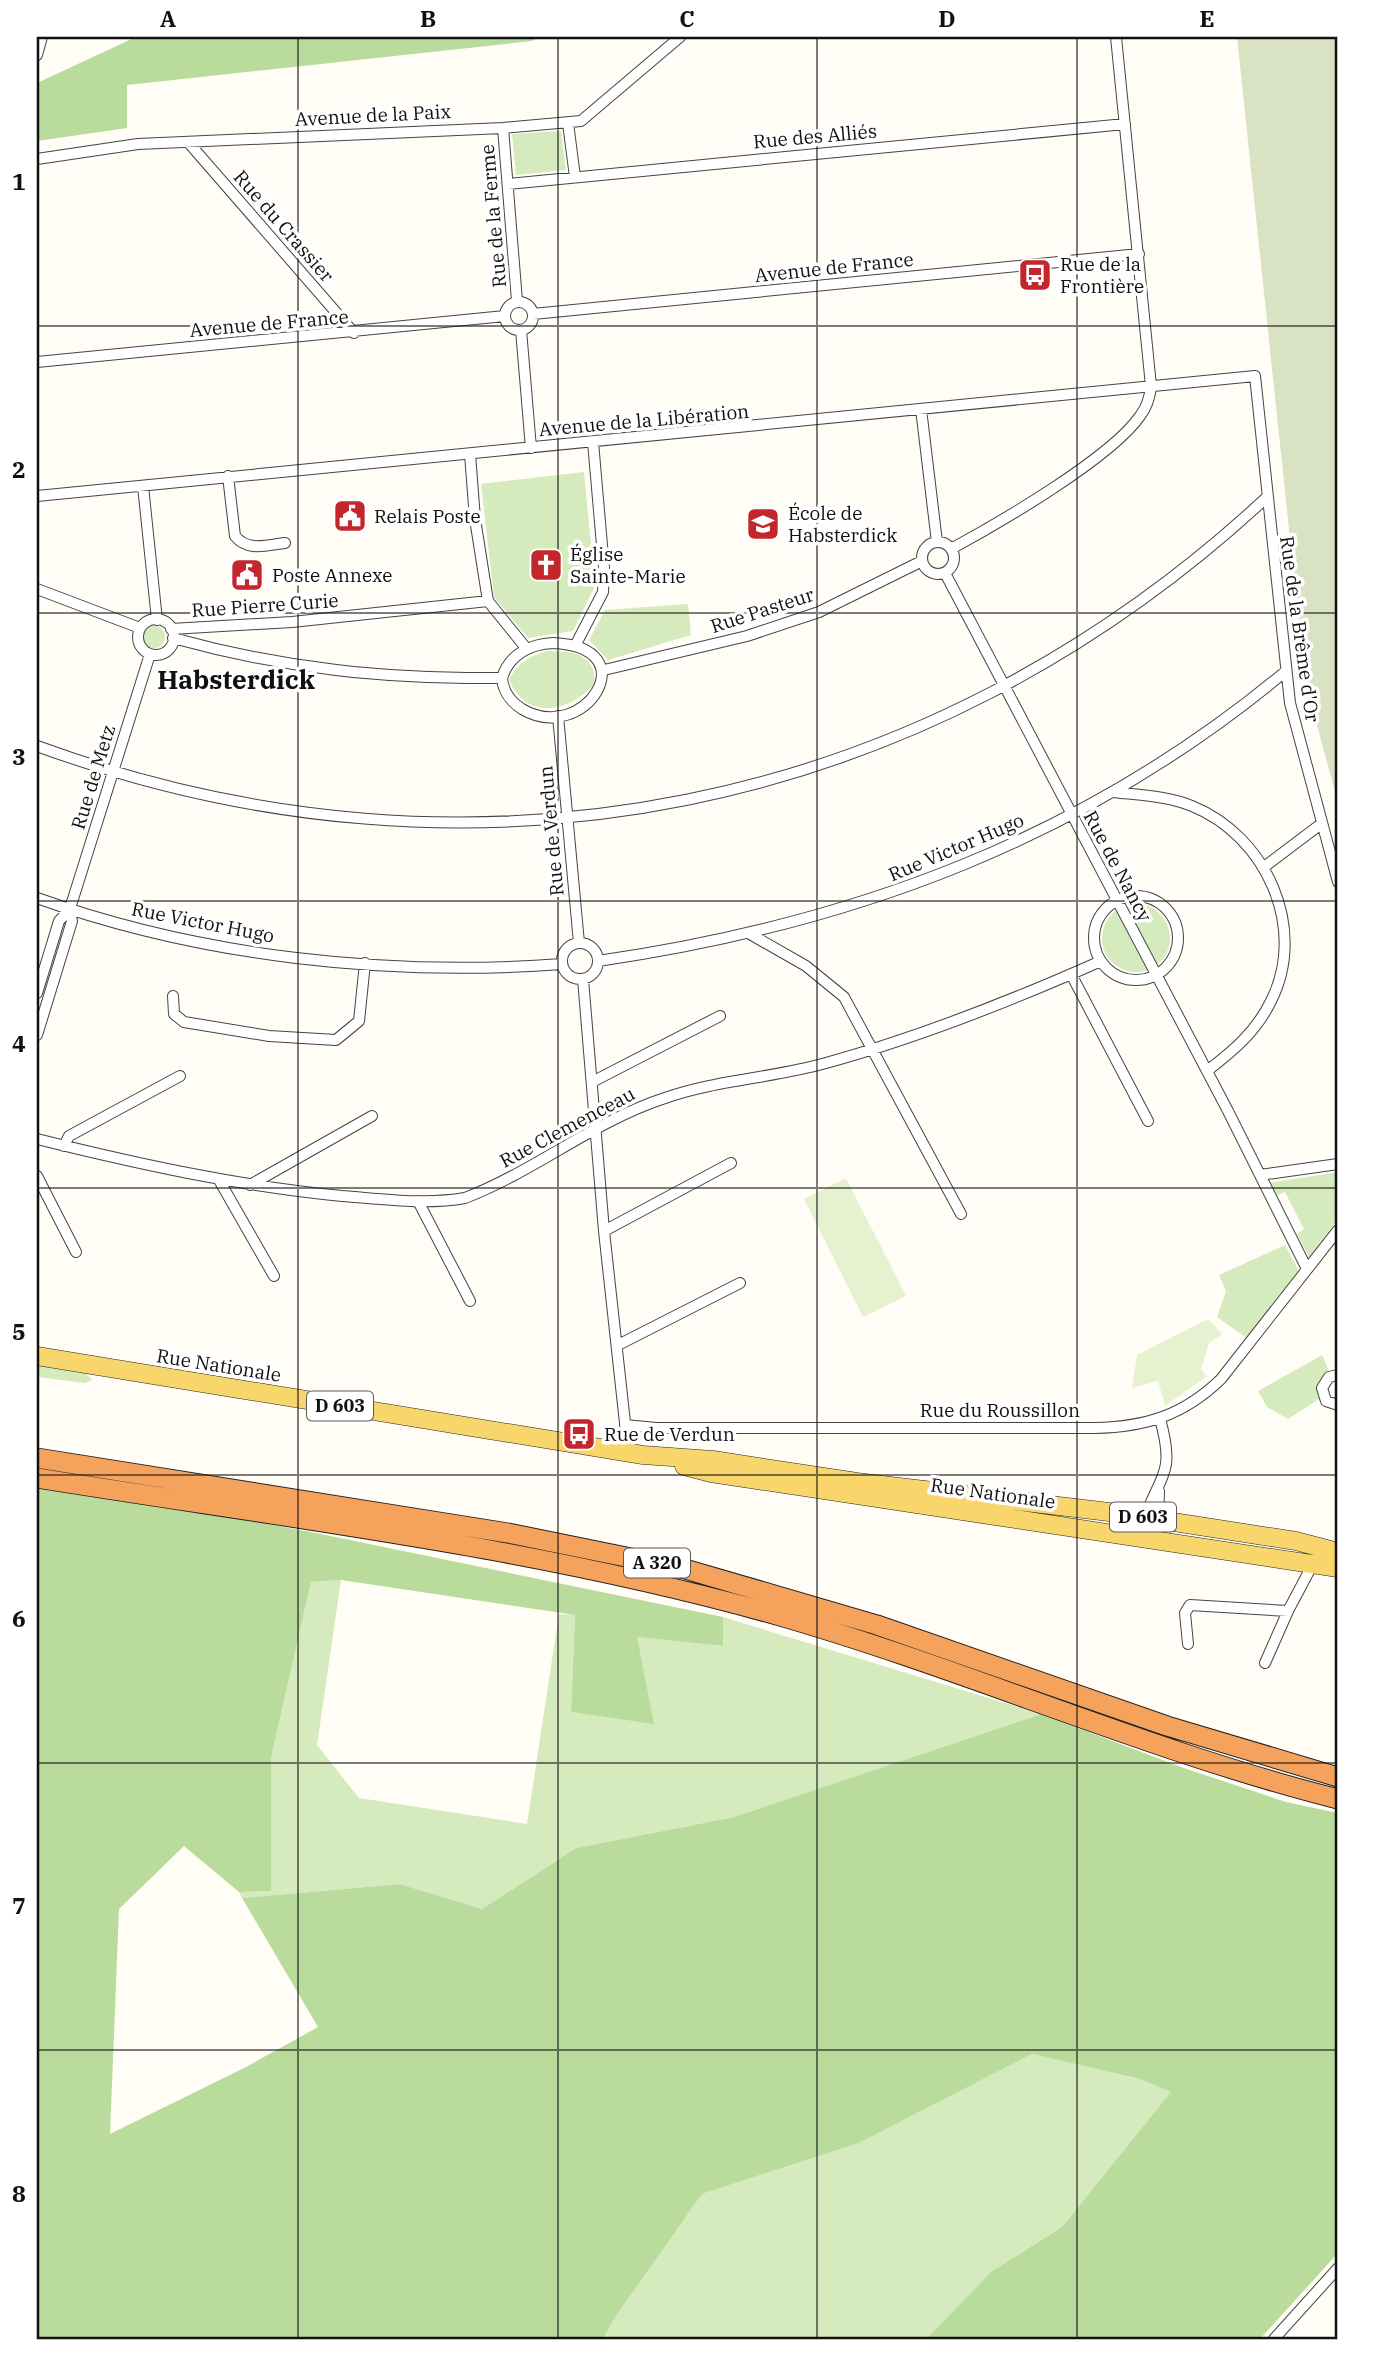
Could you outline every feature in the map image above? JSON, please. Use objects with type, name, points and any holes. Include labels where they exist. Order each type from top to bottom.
[{"type":"highway","name":"A 320","points":[[37,1458],[508,1533],[685,1569],[839,1613],[1167,1727],[1338,1777]]},
{"type":"highway","name":"A 320","points":[[37,1478],[506,1554],[682,1591],[831,1632],[1252,1774],[1338,1799]]},
{"type":"main road","name":"Rue Nationale","points":[[37,1356],[643,1455],[713,1460],[857,1482],[1151,1518],[1334,1550]]},
{"type":"main road","name":"Rue Nationale","points":[[643,1455],[711,1474],[1338,1568]]},
{"type":"street","points":[[37,55],[42,37]]},
{"type":"street","name":"Avenue de la Paix","points":[[37,159],[106,147],[503,128],[568,122],[592,114],[680,37]]},
{"type":"street","points":[[951,549],[984,531],[1095,457],[1139,418],[1146,405],[1151,386],[1116,37]]},
{"type":"street","points":[[568,122],[575,177]]},
{"type":"street","name":"Rue des Alliés","points":[[508,184],[1125,124]]},
{"type":"street","name":"Rue de la Ferme","points":[[503,128],[517,301]]},
{"type":"street","name":"Rue du Crassier","points":[[188,142],[354,333]]},
{"type":"street","name":"Avenue de France","points":[[533,314],[1139,254]]},
{"type":"street","points":[[517,301],[529,306],[533,314],[531,322],[521,330],[508,325],[505,316],[510,305],[517,301]]},
{"type":"street","name":"Avenue de France","points":[[37,362],[354,333],[505,316]]},
{"type":"street","points":[[521,330],[531,448]]},
{"type":"street","name":"Avenue de la Libération","points":[[37,496],[1255,376]]},
{"type":"street","name":"Rue de la Brême d'Or","points":[[1255,376],[1266,498],[1293,717],[1338,882]]},
{"type":"street","points":[[921,409],[937,542]]},
{"type":"street","points":[[575,646],[603,592],[604,568],[593,442]]},
{"type":"street","points":[[470,454],[475,519],[488,601],[526,648]]},
{"type":"street","points":[[228,476],[235,536],[241,544],[249,546],[285,543]]},
{"type":"street","points":[[143,486],[157,620],[172,633],[226,653],[341,673],[405,678],[502,678]]},
{"type":"street","points":[[37,746],[114,773],[240,804],[348,819],[475,824],[567,818],[678,800],[781,777],[919,727],[1004,686],[1086,637],[1176,576],[1266,498]]},
{"type":"street","points":[[937,542],[951,549]]},
{"type":"street","points":[[937,542],[925,548],[922,561],[930,572],[945,573],[952,565],[951,549]]},
{"type":"street","name":"Rue Pasteur","points":[[604,670],[747,636],[819,612],[922,561]]},
{"type":"street","name":"Rue de Nancy","points":[[945,573],[1260,1175]]},
{"type":"street","points":[[37,589],[140,628]]},
{"type":"street","name":"Rue Pierre Curie","points":[[172,633],[488,601]]},
{"type":"street","points":[[157,620],[147,622],[140,628],[139,644],[150,654],[166,652],[172,633]]},
{"type":"street","points":[[554,643],[575,646],[596,656],[604,670],[596,696],[569,715],[536,715],[517,706],[506,692],[502,678],[508,666],[526,648],[554,643]]},
{"type":"street","name":"Rue de Metz","points":[[37,991],[60,921],[69,910],[150,654]]},
{"type":"street","name":"Rue Victor Hugo","points":[[598,961],[750,934],[830,913],[937,877],[992,854],[1113,792],[1200,739],[1286,671]]},
{"type":"street","name":"Rue de Verdun","points":[[558,716],[579,943]]},
{"type":"street","points":[[1113,792],[1191,805],[1225,824],[1241,838],[1264,867],[1281,909],[1285,934],[1280,979],[1272,1000],[1253,1031],[1236,1049],[1207,1071]]},
{"type":"street","points":[[1264,867],[1321,824]]},
{"type":"street","points":[[1129,897],[1155,901],[1173,919],[1178,945],[1166,968],[1155,975],[1131,980],[1109,970],[1101,961],[1096,950],[1095,927],[1100,916],[1117,901],[1129,897]]},
{"type":"street","name":"Rue Victor Hugo","points":[[37,898],[69,910],[164,934],[236,948],[365,963],[492,968],[562,964]]},
{"type":"street","name":"Rue de Metz","points":[[37,1035],[72,921],[69,910]]},
{"type":"street","points":[[750,934],[829,983],[857,1016],[961,1214]]},
{"type":"street","points":[[579,943],[592,948],[598,961],[596,971],[583,979],[572,977],[562,964],[564,952],[579,943]]},
{"type":"street","name":"Rue Clemenceau","points":[[37,1139],[250,1185],[418,1201],[447,1201],[483,1191],[632,1109],[668,1096],[825,1064],[958,1021],[1101,961]]},
{"type":"street","points":[[173,996],[174,1014],[184,1022],[270,1036],[337,1040],[359,1021],[365,963]]},
{"type":"street","points":[[1070,974],[1148,1121]]},
{"type":"street","points":[[583,979],[604,1231],[625,1425],[624,1452]]},
{"type":"street","points":[[37,991],[50,993]]},
{"type":"street","points":[[592,1082],[720,1016]]},
{"type":"street","points":[[64,1146],[69,1136],[180,1076]]},
{"type":"street","points":[[250,1185],[372,1116]]},
{"type":"street","points":[[604,1231],[731,1163]]},
{"type":"street","points":[[1307,1269],[1260,1175],[1338,1164]]},
{"type":"street","points":[[37,1176],[76,1252]]},
{"type":"street","points":[[219,1180],[274,1276]]},
{"type":"street","points":[[418,1201],[470,1301]]},
{"type":"street","name":"Rue du Roussillon","points":[[625,1425],[656,1428],[1103,1427],[1143,1424],[1160,1419],[1201,1398],[1221,1379],[1338,1230]]},
{"type":"street","points":[[618,1345],[740,1283]]},
{"type":"street","points":[[1338,1375],[1329,1377],[1322,1388],[1326,1401],[1338,1405]]},
{"type":"street","points":[[1147,1538],[1167,1462],[1160,1419]]},
{"type":"street","points":[[1265,1663],[1312,1564],[1334,1550]]},
{"type":"street","points":[[1188,1643],[1185,1613],[1190,1605],[1288,1611]]},
{"type":"street","points":[[1274,2339],[1338,2268]]},
{"type":"green space","points":[[136,37],[539,37],[532,41],[127,85],[127,128],[37,141],[37,83]]},
{"type":"green space","points":[[1237,37],[1338,37],[1338,803],[1305,681]]},
{"type":"green space","points":[[561,131],[566,170],[516,175],[512,134]]},
{"type":"green space","points":[[584,472],[595,586],[573,631],[528,638],[494,597],[481,484]]},
{"type":"green space","points":[[688,604],[691,635],[608,660],[589,640],[605,610]]},
{"type":"green space","points":[[154,626],[162,629],[165,637],[162,645],[154,648],[146,645],[143,637],[146,629]]},
{"type":"green space","points":[[547,651],[573,653],[586,660],[591,665],[595,683],[574,701],[561,706],[537,707],[526,702],[516,693],[509,679],[525,661]]},
{"type":"green space","points":[[1136,904],[1149,907],[1160,914],[1167,925],[1170,938],[1167,951],[1160,962],[1149,969],[1136,972],[1123,969],[1112,962],[1105,951],[1102,938],[1105,925],[1112,914],[1123,907]]},
{"type":"green space","points":[[1338,1172],[1338,1219],[1309,1257],[1297,1234],[1304,1229],[1285,1192],[1276,1196],[1269,1183]]},
{"type":"green space","points":[[846,1178],[906,1296],[863,1317],[804,1199]]},
{"type":"green space","points":[[1285,1245],[1299,1271],[1248,1339],[1217,1317],[1226,1291],[1219,1275]]},
{"type":"green space","points":[[1208,1319],[1222,1334],[1209,1343],[1201,1370],[1207,1376],[1165,1406],[1158,1381],[1132,1388],[1137,1355]]},
{"type":"green space","points":[[1322,1355],[1329,1371],[1317,1384],[1319,1399],[1288,1419],[1267,1407],[1258,1391]]},
{"type":"green space","points":[[37,1365],[86,1373],[92,1380],[85,1383],[37,1377]]},
{"type":"green space","points":[[37,1487],[88,1492],[311,1532],[723,1617],[723,1646],[637,1637],[654,1724],[571,1712],[575,1615],[341,1580],[311,1582],[271,1758],[271,1891],[239,1892],[184,1846],[119,1909],[110,2134],[246,2067],[318,2027],[242,1898],[400,1884],[482,1909],[576,1848],[734,1817],[1041,1714],[1181,1767],[1286,1802],[1338,1813],[1338,2253],[1260,2339],[926,2339],[992,2271],[1062,2227],[1171,2092],[1140,2079],[1032,2054],[859,2143],[702,2194],[616,2316],[603,2339],[37,2339]]},
{"type":"green space","points":[[341,1580],[317,1745],[359,1798],[527,1824],[559,1614],[575,1615],[571,1712],[637,1637],[723,1646],[723,1617],[1041,1714],[734,1817],[576,1848],[482,1909],[400,1884],[242,1898],[239,1892],[271,1891],[271,1758],[311,1582]]},
{"type":"green space","points":[[1032,2054],[1140,2079],[1172,2092],[1062,2227],[992,2271],[926,2339],[603,2339],[616,2316],[702,2194],[859,2143]]},
{"type":"place","name":"Rue de la Frontière","points":[[1035,275]]},
{"type":"place","name":"Relais Poste","points":[[350,516]]},
{"type":"place","name":"École de Habsterdick","points":[[763,524]]},
{"type":"place","name":"Église Sainte-Marie","points":[[546,565]]},
{"type":"place","name":"Poste Annexe","points":[[247,575]]},
{"type":"place","name":"Rue de Verdun","points":[[579,1434]]},
{"type":"district","name":"Habsterdick","points":[[236,680]]}]
